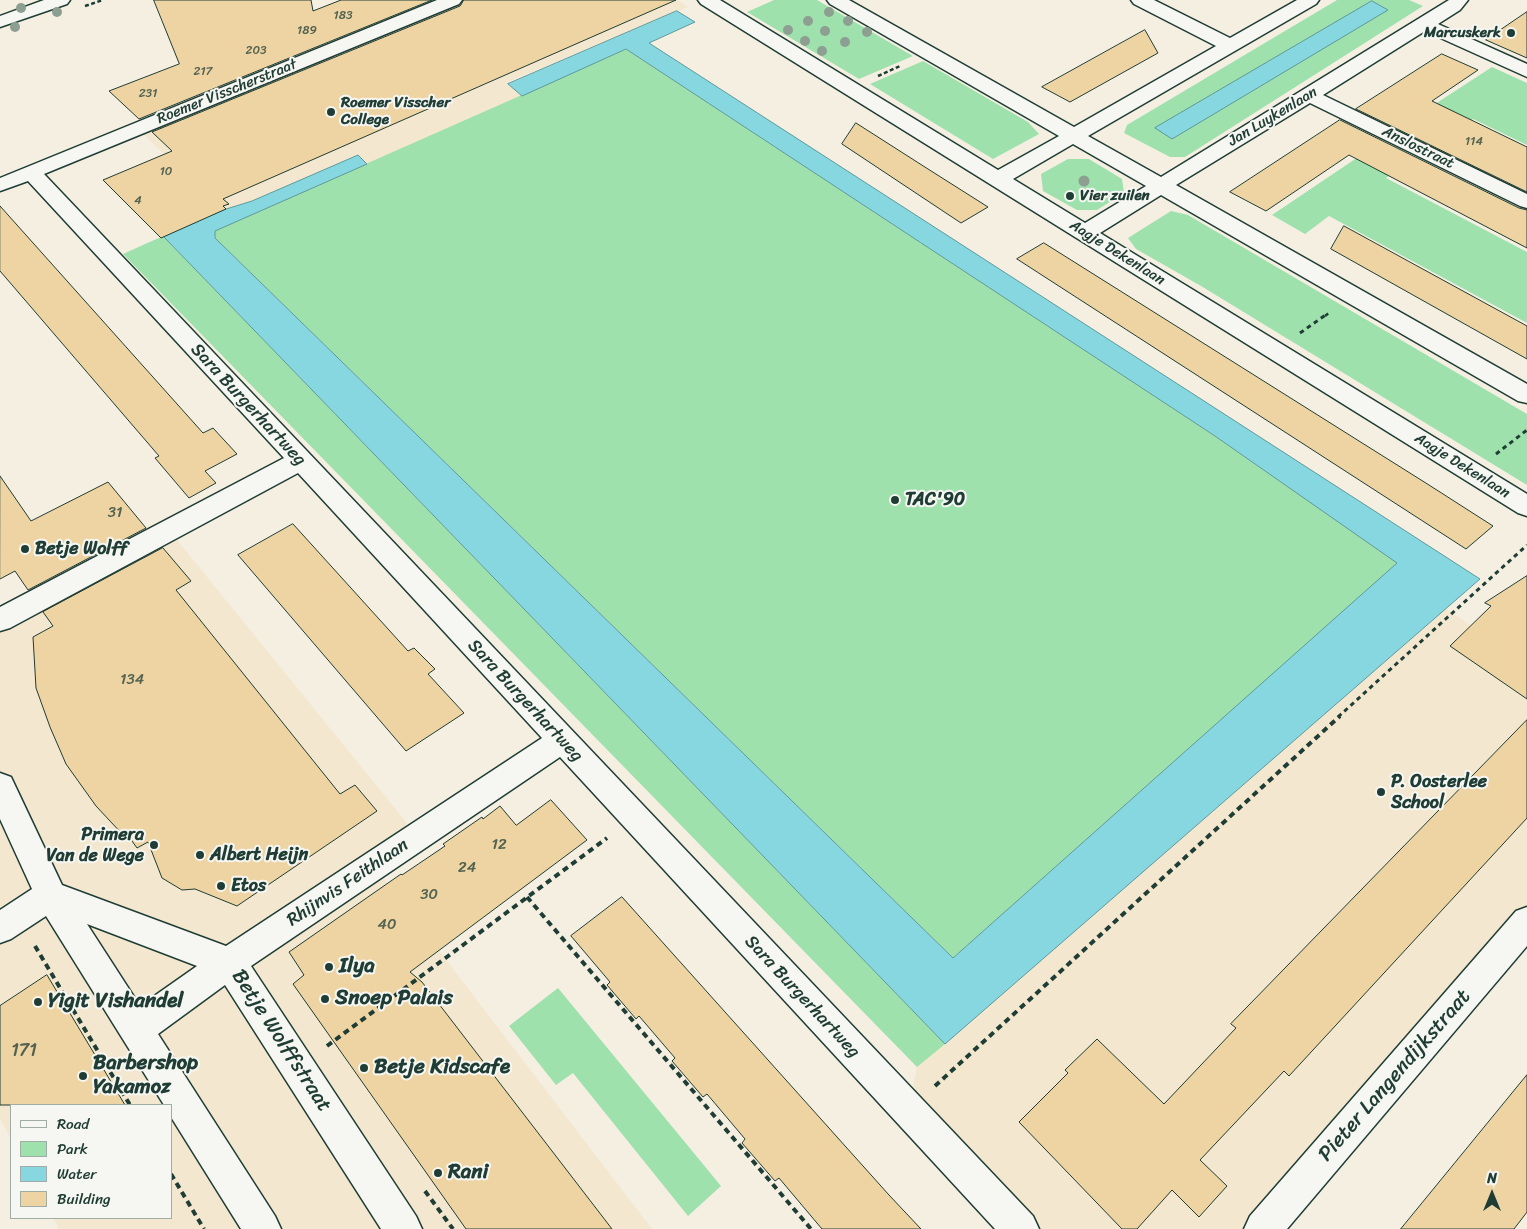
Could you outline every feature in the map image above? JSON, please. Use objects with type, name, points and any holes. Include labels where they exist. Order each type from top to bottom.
[{"type":"street","points":[[0,7],[20,0]]},
{"type":"street","points":[[0,22],[61,0]]},
{"type":"street","name":"Roemer Visscherstraat","points":[[0,185],[453,0]]},
{"type":"street","name":"Aagje Dekenlaan","points":[[707,0],[1527,506]]},
{"type":"street","points":[[836,0],[1527,395]]},
{"type":"street","points":[[1140,0],[1230,46]]},
{"type":"street","points":[[998,179],[1310,0]]},
{"type":"street","name":"Jan Luykenlaan","points":[[1084,233],[1424,24],[1451,2]]},
{"type":"street","points":[[1424,24],[1527,71]]},
{"type":"street","name":"Anslostraat","points":[[1309,95],[1527,202]]},
{"type":"street","name":"Sara Burgerhartweg","points":[[31,172],[1020,1229]]},
{"type":"street","points":[[0,620],[300,461]]},
{"type":"street","name":"Rhijnvis Feithlaan","points":[[136,1029],[230,962],[562,740]]},
{"type":"street","points":[[0,786],[52,895],[262,1229]]},
{"type":"street","points":[[9,923],[52,895]]},
{"type":"street","name":"Betje Wolffstraat","points":[[52,895],[230,962],[403,1229]]},
{"type":"street","name":"Pieter Langendijkstraat","points":[[1264,1229],[1527,922]]},
{"type":"path","points":[[851,89],[928,52]]},
{"type":"path","points":[[1275,350],[1353,296]]},
{"type":"path","points":[[908,1110],[1527,545]]},
{"type":"path","points":[[322,1049],[607,838]]},
{"type":"path","points":[[527,897],[811,1229]]},
{"type":"path","points":[[9,923],[129,1104]]},
{"type":"path","points":[[172,1176],[204,1229]]},
{"type":"shaded area","name":"Roemer Visscher College","points":[[453,0],[678,0],[688,7],[510,81],[508,84],[522,96],[367,164],[358,155],[252,201],[223,210],[138,129]]},
{"type":"shaded area","points":[[173,535],[407,823],[379,872],[652,1229],[59,1229],[54,1219],[172,1219],[172,1104],[10,1104],[10,1137],[0,1118],[0,627]]},
{"type":"shaded area","name":"P. Oosterlee School","points":[[1446,609],[1527,663],[1527,920],[1263,1229],[1021,1229],[908,1110],[917,1067]]},
{"type":"green space","points":[[774,0],[817,0],[913,56],[859,79],[747,12]]},
{"type":"green space","points":[[1337,0],[1409,0],[1423,6],[1185,157],[1170,157],[1124,133],[1127,125]]},
{"type":"green space","name":"TAC'90","points":[[626,49],[1215,436],[1398,563],[953,958],[215,238],[214,231]]},
{"type":"green space","points":[[923,61],[1028,122],[1039,134],[993,159],[870,84]]},
{"type":"green space","points":[[1492,67],[1527,83],[1527,145],[1473,119],[1447,136],[1412,119]]},
{"type":"green space","points":[[1379,143],[1412,160],[1386,178],[1527,252],[1527,323],[1329,216],[1305,234],[1272,215]]},
{"type":"green space","points":[[1068,159],[1089,159],[1122,179],[1124,193],[1097,210],[1077,210],[1043,191],[1041,174]]},
{"type":"green space","points":[[1171,211],[1188,215],[1527,414],[1527,485],[1201,286],[1136,249],[1128,238]]},
{"type":"green space","points":[[163,236],[945,1044],[917,1067],[123,254]]},
{"type":"green space","points":[[558,988],[721,1186],[688,1216],[573,1073],[556,1085],[509,1026]]},
{"type":"water","points":[[1372,1],[1388,10],[1172,139],[1155,128]]},
{"type":"water","points":[[677,11],[695,22],[649,43],[1480,579],[945,1044],[163,236],[223,210],[252,201],[358,155],[367,164],[215,231],[215,238],[953,958],[1397,563],[1215,436],[626,49],[522,96],[508,84]]},
{"type":"building","points":[[154,0],[311,0],[313,11],[341,0],[432,0],[139,119],[109,91],[179,64]]},
{"type":"building","name":"Roemer Visscher College","points":[[464,0],[676,0],[223,199],[229,204],[223,206],[226,209],[161,238],[103,180],[172,151],[152,132],[460,6]]},
{"type":"building","name":"Marcuskerk","points":[[1527,12],[1527,58],[1486,40]]},
{"type":"building","points":[[1145,30],[1158,53],[1070,102],[1042,87]]},
{"type":"building","points":[[1442,54],[1478,70],[1432,101],[1527,147],[1527,192],[1356,109]]},
{"type":"building","points":[[1340,120],[1519,208],[1527,210],[1527,248],[1349,155],[1266,211],[1230,192]]},
{"type":"building","points":[[856,123],[988,207],[961,223],[842,144]]},
{"type":"building","points":[[0,206],[203,433],[213,428],[237,454],[205,471],[216,483],[189,498],[155,458],[159,456],[0,271]]},
{"type":"building","points":[[1344,226],[1527,326],[1527,359],[1331,249]]},
{"type":"building","points":[[1044,243],[1493,526],[1466,549],[1017,259]]},
{"type":"building","points":[[0,476],[31,521],[108,482],[146,528],[28,590],[15,571],[0,579]]},
{"type":"building","points":[[293,524],[408,651],[414,648],[435,669],[428,674],[464,713],[406,751],[238,555]]},
{"type":"building","points":[[163,548],[191,581],[176,590],[340,794],[355,785],[377,811],[237,906],[195,889],[182,890],[162,878],[148,842],[137,848],[127,834],[124,836],[96,806],[66,764],[36,688],[33,637],[53,626],[43,612]]},
{"type":"building","points":[[1527,576],[1527,699],[1450,646],[1491,606],[1485,603]]},
{"type":"building","points":[[1527,720],[1527,818],[1289,1076],[1284,1071],[1200,1160],[1227,1186],[1199,1217],[1172,1190],[1137,1229],[1122,1229],[1019,1122],[1068,1073],[1065,1070],[1097,1039],[1164,1104],[1236,1028],[1231,1024]]},
{"type":"building","points":[[551,800],[587,840],[410,972],[422,982],[612,1229],[466,1229],[293,984],[304,975],[289,952],[401,874],[445,846],[443,844],[500,806],[516,825]]},
{"type":"building","points":[[622,897],[921,1229],[822,1229],[779,1178],[775,1181],[742,1143],[745,1139],[707,1094],[703,1097],[672,1061],[675,1058],[639,1016],[636,1019],[607,985],[610,982],[571,936]]},
{"type":"building","points":[[47,975],[124,1104],[0,1105],[0,1006]]},
{"type":"building","points":[[1527,1075],[1527,1212],[1514,1229],[1401,1229]]},
{"type":"place","name":"Marcuskerk","points":[[1511,33]]},
{"type":"place","name":"Roemer Visscher College","points":[[331,112]]},
{"type":"place","name":"Vier zuilen","points":[[1070,196]]},
{"type":"place","name":"TAC'90","points":[[895,500]]},
{"type":"place","name":"Betje Wolff","points":[[25,549]]},
{"type":"place","name":"P. Oosterlee School","points":[[1381,792]]},
{"type":"place","name":"Primera Van de Wege","points":[[154,845]]},
{"type":"place","name":"Albert Heijn","points":[[200,855]]},
{"type":"place","name":"Etos","points":[[221,886]]},
{"type":"place","name":"Ilya","points":[[329,967]]},
{"type":"place","name":"Snoep Palais","points":[[325,999]]},
{"type":"place","name":"Yigit Vishandel","points":[[38,1002]]},
{"type":"place","name":"Betje Kidscafe","points":[[364,1068]]},
{"type":"place","name":"Barbershop Yakamoz","points":[[83,1076]]},
{"type":"place","name":"Rani","points":[[438,1173]]}]
